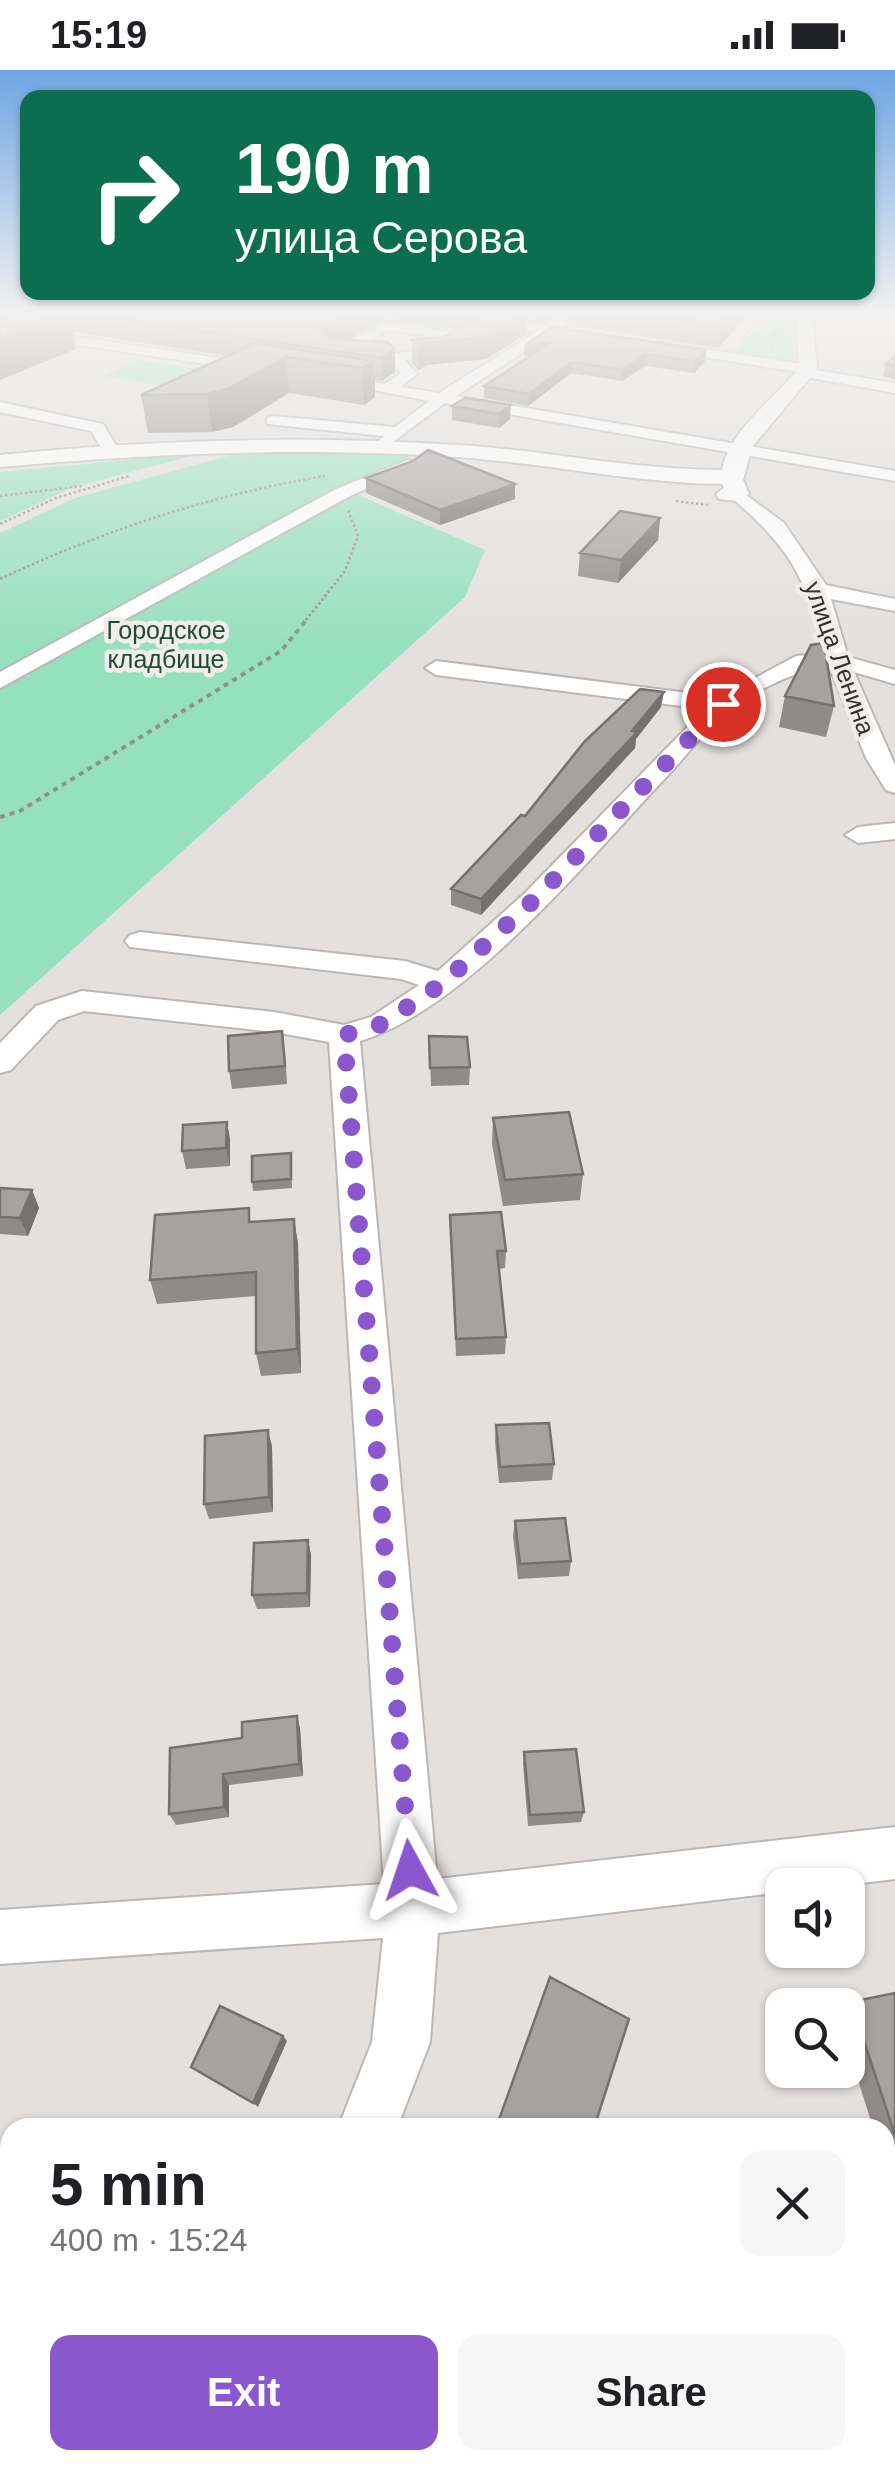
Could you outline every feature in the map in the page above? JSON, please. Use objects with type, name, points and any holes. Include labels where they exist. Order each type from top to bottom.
[{"type":"main road","points":[[0,462],[112,450],[391,442],[713,495],[734,486],[730,466],[763,422]]},
{"type":"main road","points":[[391,442],[435,454],[523,465]]},
{"type":"street","points":[[76,422],[97,426],[112,450]]},
{"type":"street","points":[[278,422],[391,442],[414,422]]},
{"type":"street","points":[[588,422],[895,476]]},
{"type":"street","points":[[0,680],[342,493],[435,454]]},
{"type":"street","name":"улица Ленина","points":[[734,486],[777,527],[820,590],[838,661],[878,758],[895,785]]},
{"type":"street","points":[[820,590],[895,605]]},
{"type":"street","points":[[0,1062],[47,1013],[82,1001],[274,1022],[344,1035],[382,1024],[443,983],[535,899],[723,704],[804,660],[838,661],[895,678]]},
{"type":"street","points":[[436,668],[723,704]]},
{"type":"street","points":[[858,836],[895,831]]},
{"type":"street","points":[[140,941],[405,970],[443,983]]},
{"type":"street","points":[[344,1035],[413,1909],[402,2042],[370,2118]]},
{"type":"street","points":[[0,1937],[413,1909],[895,1853]]},
{"type":"path","points":[[0,496],[97,484],[133,475]]},
{"type":"path","points":[[0,579],[72,544],[179,508],[274,483],[326,476]]},
{"type":"path","points":[[0,524],[97,484]]},
{"type":"path","points":[[0,817],[20,811],[281,651],[345,571],[358,536],[342,493]]},
{"type":"green space","points":[[203,453],[74,487],[0,521],[0,472]]},
{"type":"green space","name":"Городское кладбище","points":[[235,454],[383,454],[405,456],[437,468],[356,494],[485,550],[465,597],[0,1015],[0,533],[75,498]]},
{"type":"building","points":[[428,450],[515,484],[440,510],[366,478],[413,461]]},
{"type":"building","points":[[620,511],[660,518],[621,560],[580,553]]},
{"type":"building","points":[[824,643],[834,706],[785,696],[811,645]]},
{"type":"building","points":[[640,689],[664,692],[632,731],[637,732],[481,899],[451,889],[521,815],[525,816],[585,741]]},
{"type":"building","points":[[282,1031],[285,1066],[229,1071],[228,1036]]},
{"type":"building","points":[[429,1036],[467,1037],[470,1067],[430,1068]]},
{"type":"building","points":[[569,1112],[583,1174],[505,1180],[493,1118]]},
{"type":"building","points":[[227,1122],[226,1148],[182,1151],[183,1125]]},
{"type":"building","points":[[291,1153],[291,1179],[252,1182],[252,1156]]},
{"type":"building","points":[[0,1188],[32,1190],[20,1218],[0,1217]]},
{"type":"building","points":[[249,1208],[249,1222],[294,1219],[297,1349],[256,1353],[256,1272],[150,1280],[155,1215]]},
{"type":"building","points":[[501,1212],[506,1251],[497,1251],[506,1337],[456,1339],[450,1215]]},
{"type":"building","points":[[549,1423],[554,1464],[500,1467],[496,1425]]},
{"type":"building","points":[[268,1430],[269,1497],[204,1504],[205,1436]]},
{"type":"building","points":[[565,1518],[571,1561],[520,1564],[515,1521]]},
{"type":"building","points":[[308,1540],[307,1593],[252,1595],[254,1543]]},
{"type":"building","points":[[297,1716],[299,1764],[223,1774],[224,1807],[169,1814],[170,1748],[242,1738],[242,1722]]},
{"type":"building","points":[[576,1749],[584,1812],[530,1815],[524,1752]]},
{"type":"building","points":[[550,1977],[629,2019],[597,2118],[500,2118]]},
{"type":"building","points":[[895,1993],[895,2118],[889,2118],[865,2044],[865,1999]]},
{"type":"building","points":[[220,2006],[283,2036],[253,2103],[191,2067]]},
{"type":"route","points":[[410,1870],[344,1035],[382,1024],[443,983],[535,899],[723,704]]}]
